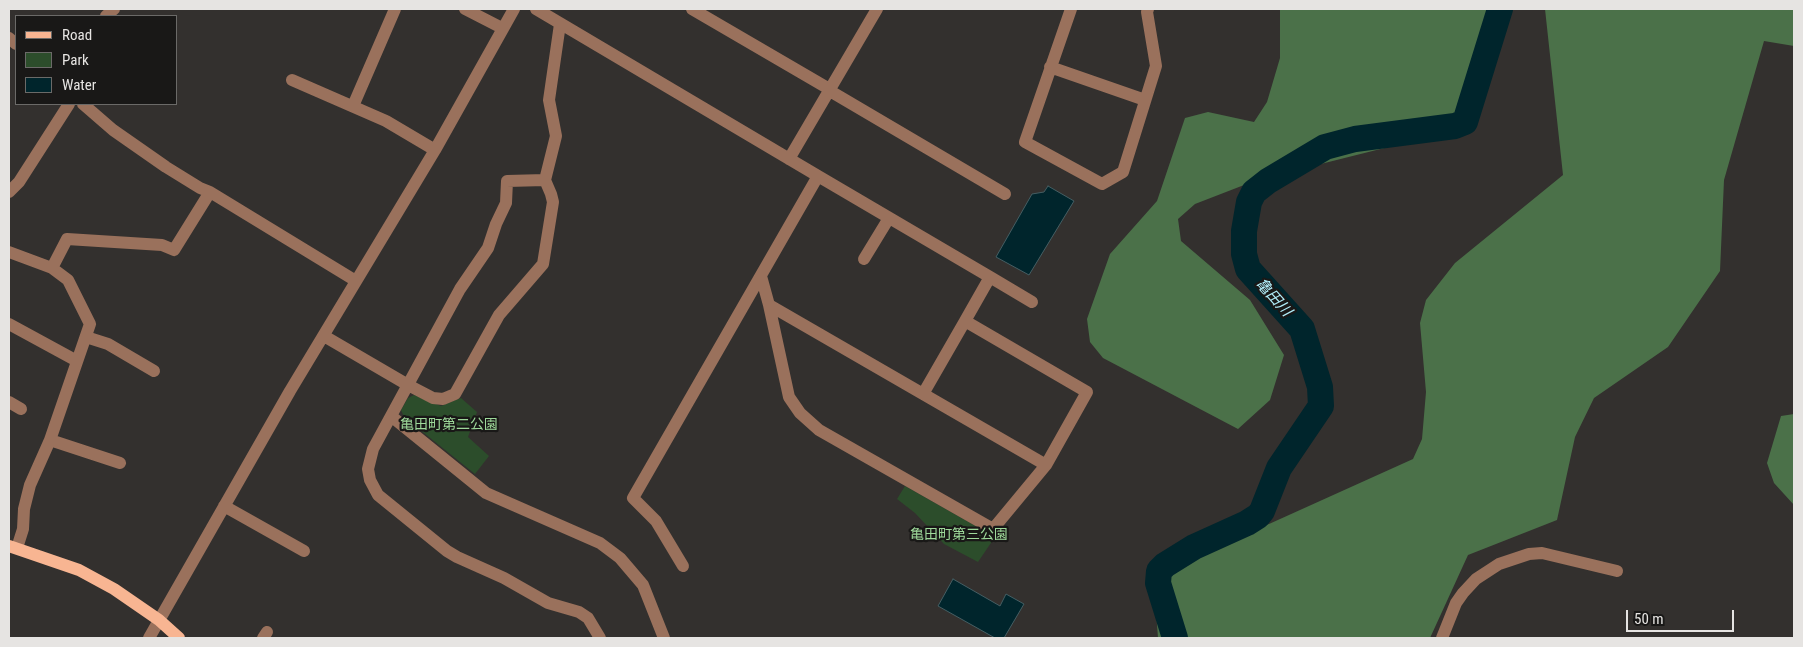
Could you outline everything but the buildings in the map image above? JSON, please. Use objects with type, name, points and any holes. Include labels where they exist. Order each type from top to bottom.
[{"type":"main road","points":[[13,547],[79,570],[114,589],[159,620],[179,638]]},
{"type":"street","points":[[353,106],[395,9]]},
{"type":"street","points":[[465,9],[502,28]]},
{"type":"street","points":[[149,638],[224,506],[434,150],[514,9]]},
{"type":"street","points":[[536,9],[1032,302]]},
{"type":"street","points":[[692,9],[1005,194]]},
{"type":"street","points":[[789,159],[878,9]]},
{"type":"street","points":[[1071,9],[1024,142],[1102,184],[1122,172],[1156,66],[1144,10]]},
{"type":"street","points":[[324,336],[434,398],[443,399],[456,394],[498,315],[543,264],[552,202],[551,194],[544,180],[556,136],[549,100],[560,24]]},
{"type":"street","points":[[1050,67],[1145,100]]},
{"type":"street","points":[[292,80],[386,121],[434,150]]},
{"type":"street","points":[[9,192],[19,182],[68,105]]},
{"type":"street","points":[[84,105],[113,130],[158,162],[356,281]]},
{"type":"street","points":[[683,566],[656,521],[633,498],[818,176]]},
{"type":"street","points":[[544,180],[507,181],[506,203],[488,248],[460,289],[372,449],[370,480],[378,495],[457,557],[504,578],[548,603],[579,612],[588,618],[600,638]]},
{"type":"street","points":[[52,268],[67,239],[162,245],[174,250],[210,192]]},
{"type":"street","points":[[864,259],[889,218]]},
{"type":"street","points":[[9,252],[52,268],[68,280],[90,324],[50,440],[30,485],[24,509],[23,529],[13,547]]},
{"type":"street","points":[[761,276],[789,397],[800,413],[819,430],[993,530],[1046,465],[1087,392],[965,321]]},
{"type":"street","points":[[923,394],[990,277]]},
{"type":"street","points":[[769,305],[1046,465]]},
{"type":"street","points":[[9,324],[77,361]]},
{"type":"street","points":[[86,337],[108,344],[154,371]]},
{"type":"street","points":[[9,402],[21,410]]},
{"type":"street","points":[[391,416],[486,493],[600,543],[620,558],[643,584],[664,638]]},
{"type":"street","points":[[50,440],[120,463]]},
{"type":"street","points":[[224,506],[304,551]]},
{"type":"street","points":[[1442,638],[1456,603],[1463,592],[1476,579],[1499,564],[1529,554],[1542,553],[1617,572]]},
{"type":"green space","points":[[1280,9],[1487,9],[1464,128],[1257,180],[1195,204],[1178,219],[1181,241],[1250,300],[1284,355],[1270,400],[1238,429],[1103,358],[1090,342],[1087,319],[1110,254],[1157,201],[1185,118],[1208,112],[1254,122],[1267,102],[1280,58]]},
{"type":"green space","points":[[1545,9],[1794,9],[1794,46],[1764,41],[1724,180],[1720,271],[1668,347],[1594,398],[1575,437],[1557,520],[1468,555],[1430,638],[1158,638],[1156,611],[1168,567],[1181,550],[1269,524],[1413,459],[1422,439],[1426,392],[1420,323],[1426,300],[1455,263],[1563,175]]},
{"type":"green space","name":"亀田町第二公園","points":[[414,395],[441,406],[461,398],[477,412],[468,437],[489,456],[475,474],[404,417],[401,410],[408,398]]},
{"type":"green space","points":[[1794,414],[1794,505],[1774,483],[1767,463],[1781,416]]},
{"type":"green space","name":"亀田町第三公園","points":[[905,486],[995,537],[978,562],[944,544],[915,513],[897,499]]},
{"type":"water","points":[[1048,186],[1074,201],[1029,275],[996,257],[1032,194],[1044,192]]},
{"type":"water","points":[[953,579],[1000,606],[1006,594],[1024,604],[1004,638],[995,638],[938,606]]},
{"type":"waterway","name":"亀田川","points":[[1175,638],[1158,583],[1159,571],[1165,565],[1194,547],[1247,523],[1258,516],[1262,511],[1279,468],[1321,406],[1320,387],[1302,329],[1248,269],[1244,254],[1244,231],[1249,202],[1254,192],[1268,181],[1325,147],[1355,139],[1455,126],[1465,122],[1500,9]]}]
